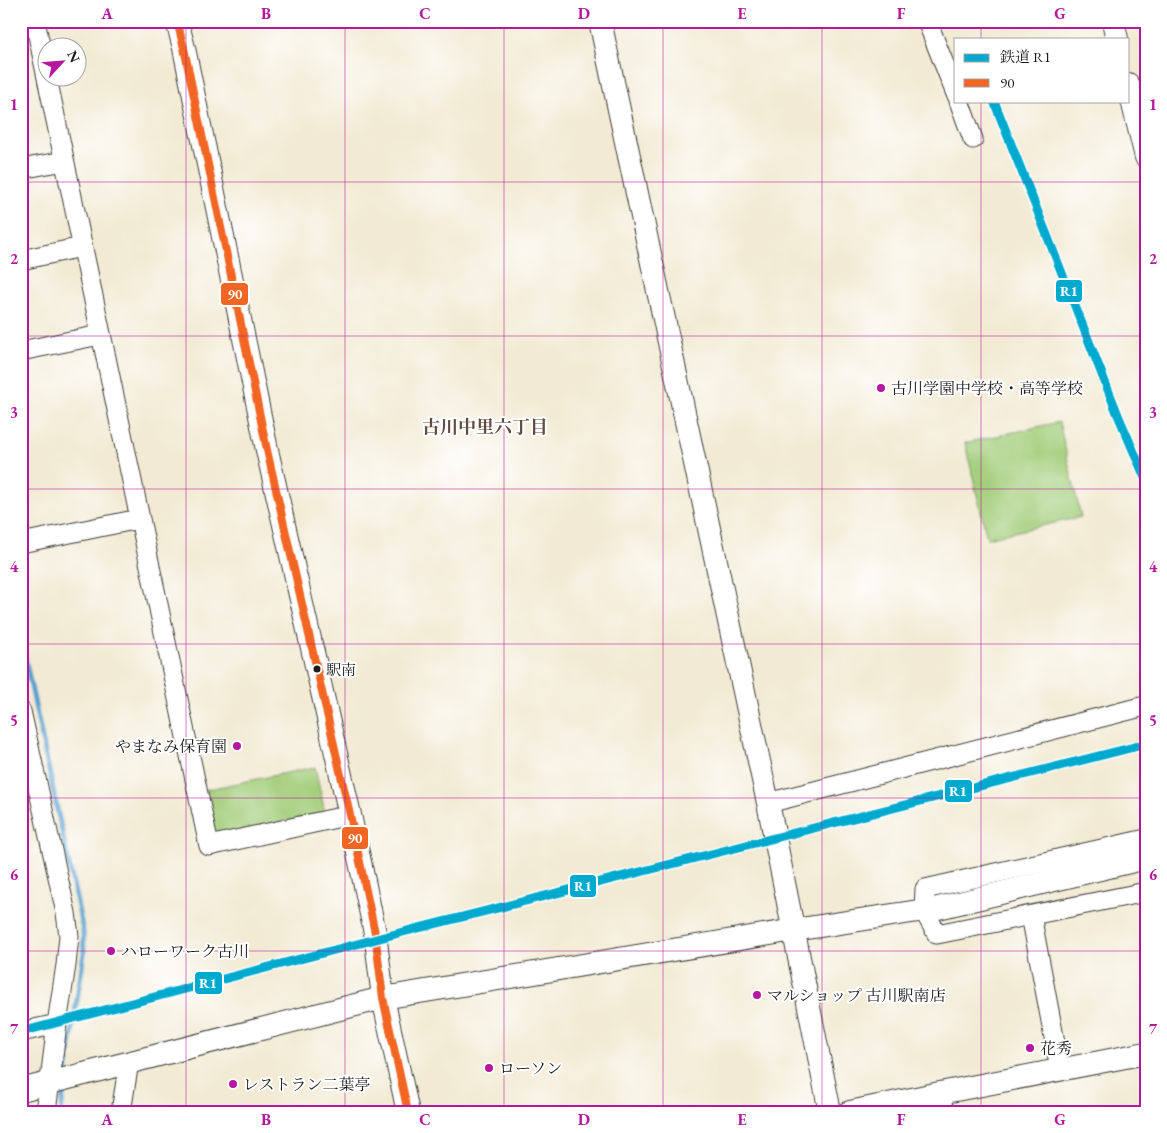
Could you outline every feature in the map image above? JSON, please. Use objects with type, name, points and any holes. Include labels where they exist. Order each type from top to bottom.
[{"type":"street","points":[[35,21],[209,846],[350,815]]},
{"type":"street","points":[[177,21],[267,450],[375,933],[383,998],[408,1112]]},
{"type":"street","points":[[600,21],[768,803],[830,1112]]},
{"type":"street","points":[[927,21],[954,89]]},
{"type":"street","points":[[1113,21],[1117,38]]},
{"type":"street","points":[[1130,92],[1146,157]]},
{"type":"street","points":[[959,102],[974,139]]},
{"type":"street","points":[[21,169],[64,161]]},
{"type":"street","points":[[21,260],[82,247]]},
{"type":"street","points":[[21,351],[100,335]]},
{"type":"street","points":[[21,543],[139,519]]},
{"type":"street","points":[[768,803],[1144,705]]},
{"type":"street","points":[[21,711],[66,913],[69,936],[57,1024],[60,1080],[46,1112]]},
{"type":"street","points":[[1146,839],[926,889],[937,934],[1146,892]]},
{"type":"street","points":[[21,1090],[383,998],[794,930],[931,910],[1146,858]]},
{"type":"street","points":[[1031,915],[1060,1069]]},
{"type":"street","points":[[21,1032],[57,1024]]},
{"type":"street","points":[[850,1112],[942,1102],[1060,1069],[1146,1053]]},
{"type":"street","points":[[121,1112],[129,1062]]},
{"type":"green space","points":[[1059,422],[1081,517],[987,538],[965,443]]},
{"type":"green space","points":[[315,767],[325,813],[213,836],[204,790]]},
{"type":"waterway","points":[[21,639],[83,931],[84,953],[66,1073]]},
{"type":"waterway","points":[[61,1112],[65,1084]]},
{"type":"rail line","name":"R1","points":[[994,102],[1118,415],[1146,480]]},
{"type":"rail line","name":"R1","points":[[21,1032],[399,933],[1146,744]]},
{"type":"transit line","name":"90","points":[[177,21],[267,450],[375,933],[383,998],[408,1112]]},
{"type":"place","name":"古川学園中学校・高等学校","points":[[881,388]]},
{"type":"place","name":"駅南","points":[[317,669]]},
{"type":"place","name":"やまなみ保育園","points":[[237,746]]},
{"type":"place","name":"ハローワーク古川","points":[[111,951]]},
{"type":"place","name":"マルショップ 古川駅南店","points":[[757,995]]},
{"type":"place","name":"花秀","points":[[1030,1048]]},
{"type":"place","name":"ローソン","points":[[489,1068]]},
{"type":"place","name":"レストラン二葉亭","points":[[233,1084]]},
{"type":"district","name":"古川中里六丁目","points":[[485,427]]}]
